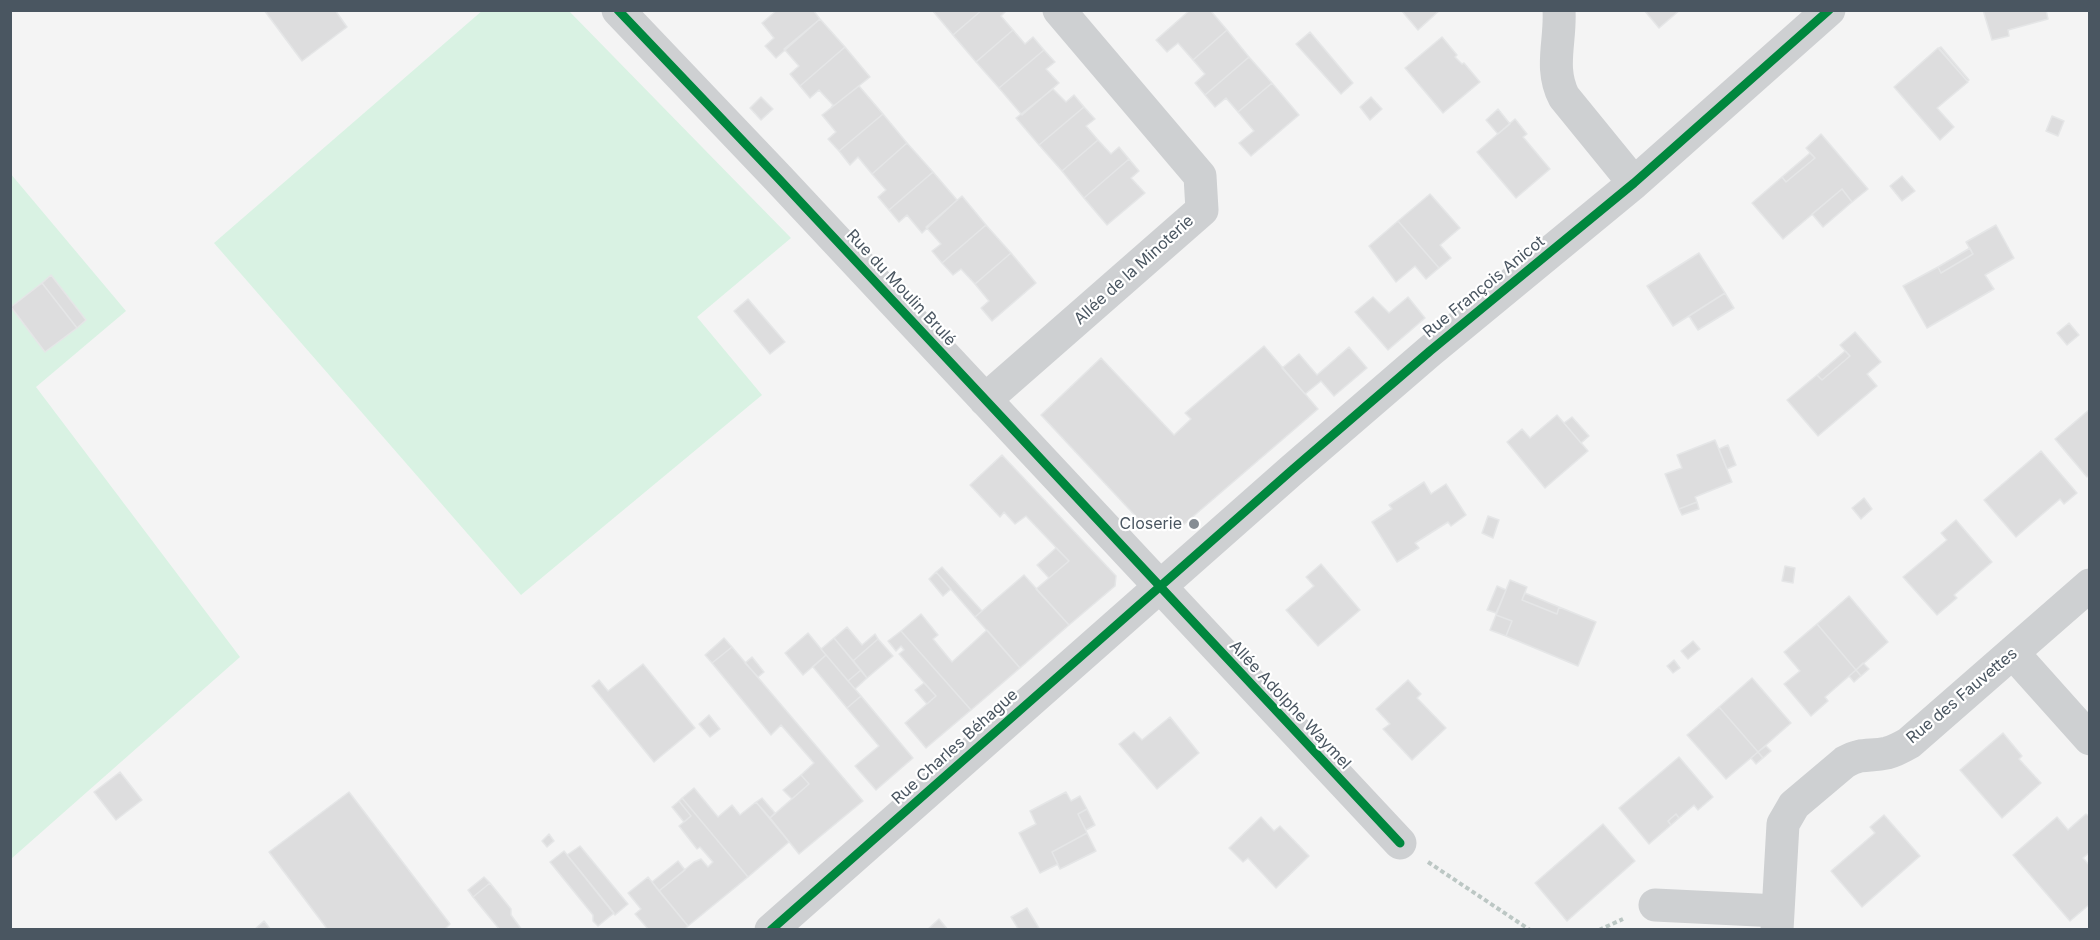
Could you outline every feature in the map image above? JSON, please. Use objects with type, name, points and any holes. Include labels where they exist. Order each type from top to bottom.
[{"type":"street","name":"Rue du Moulin Brulé","points":[[618,10],[778,178],[1159,588]]},
{"type":"street","name":"Allée de la Minoterie","points":[[985,400],[1202,210],[1200,176],[1059,10]]},
{"type":"street","points":[[1559,10],[1555,60],[1560,88],[1564,97],[1634,183]]},
{"type":"street","name":"Rue François Anicot","points":[[1159,588],[1421,359],[1634,183],[1829,10]]},
{"type":"street","name":"Rue des Fauvettes","points":[[1655,905],[1777,920],[1783,824],[1794,805],[1854,757],[1863,754],[1886,753],[1909,743],[2090,585]]},
{"type":"street","name":"Allée Adolphe Waymel","points":[[1159,588],[1400,843]]},
{"type":"street","name":"Rue Charles Béhague","points":[[771,930],[1159,588]]},
{"type":"street","points":[[2013,653],[2090,740]]},
{"type":"path","points":[[1400,843],[1492,902],[1530,930]]},
{"type":"green space","points":[[483,10],[569,11],[791,238],[697,317],[762,395],[521,595],[214,243]]},
{"type":"green space","points":[[10,173],[126,311],[36,387],[240,657],[11,859]]},
{"type":"building","points":[[264,10],[335,10],[347,27],[302,61]]},
{"type":"building","points":[[777,10],[813,10],[820,19],[776,58],[765,46],[774,38],[762,23]]},
{"type":"building","points":[[932,10],[982,10],[953,35]]},
{"type":"building","points":[[982,10],[1007,10],[1001,16],[1013,30],[976,62],[953,35]]},
{"type":"building","points":[[1190,10],[1210,10],[1227,30],[1193,60],[1178,43],[1167,52],[1156,40]]},
{"type":"building","points":[[1401,10],[1440,10],[1418,30]]},
{"type":"building","points":[[1644,10],[1680,10],[1659,28]]},
{"type":"building","points":[[1983,10],[2046,10],[2048,19],[2008,30],[2009,36],[1992,40]]},
{"type":"building","points":[[820,19],[845,47],[800,86],[790,74],[799,66],[784,49]]},
{"type":"building","points":[[1013,30],[1025,44],[1033,37],[1044,50],[999,88],[976,62]]},
{"type":"building","points":[[1227,30],[1249,57],[1205,95],[1195,83],[1205,74],[1193,60]]},
{"type":"building","points":[[1310,32],[1353,83],[1341,94],[1296,44]]},
{"type":"building","points":[[1442,37],[1457,55],[1455,57],[1462,64],[1464,63],[1480,82],[1443,113],[1405,68]]},
{"type":"building","points":[[845,47],[870,77],[831,108],[833,105],[819,90],[810,98],[800,86]]},
{"type":"building","points":[[1941,47],[1969,80],[1967,81],[1939,48]]},
{"type":"building","points":[[1938,48],[1968,82],[1937,108],[1954,127],[1940,140],[1894,87]]},
{"type":"building","points":[[1044,50],[1055,62],[1046,69],[1059,83],[1022,115],[999,88]]},
{"type":"building","points":[[1249,57],[1272,83],[1238,112],[1226,98],[1215,107],[1205,95]]},
{"type":"building","points":[[1272,83],[1299,115],[1251,156],[1239,143],[1254,131],[1238,112]]},
{"type":"building","points":[[859,86],[883,114],[839,151],[828,139],[836,132],[822,115]]},
{"type":"building","points":[[1053,89],[1066,102],[1074,95],[1084,107],[1039,145],[1016,118]]},
{"type":"building","points":[[761,97],[773,109],[761,120],[750,108]]},
{"type":"building","points":[[1371,97],[1382,109],[1370,120],[1360,107]]},
{"type":"building","points":[[1084,107],[1095,119],[1086,126],[1098,140],[1062,171],[1039,145]]},
{"type":"building","points":[[1498,109],[1510,124],[1498,134],[1486,120]]},
{"type":"building","points":[[883,114],[907,143],[872,174],[858,157],[850,165],[839,151]]},
{"type":"building","points":[[2052,116],[2064,121],[2058,136],[2046,131]]},
{"type":"building","points":[[1515,119],[1527,134],[1523,137],[1550,169],[1516,198],[1477,152]]},
{"type":"building","points":[[1821,134],[1868,189],[1852,202],[1842,189],[1783,239],[1752,203],[1782,177],[1786,182],[1815,158],[1806,148]]},
{"type":"building","points":[[1098,140],[1111,154],[1119,147],[1129,159],[1084,198],[1062,171]]},
{"type":"building","points":[[907,143],[933,172],[889,210],[878,197],[886,190],[872,174]]},
{"type":"building","points":[[1810,153],[1815,158],[1786,182],[1782,177]]},
{"type":"building","points":[[1129,159],[1139,171],[1131,178],[1145,193],[1107,225],[1084,198]]},
{"type":"building","points":[[933,172],[957,200],[922,233],[907,215],[899,222],[889,210]]},
{"type":"building","points":[[1902,176],[1915,191],[1902,201],[1890,186]]},
{"type":"building","points":[[1842,189],[1852,202],[1823,227],[1812,214]]},
{"type":"building","points":[[1430,194],[1460,228],[1440,245],[1451,258],[1439,268],[1398,221]]},
{"type":"building","points":[[962,196],[986,225],[942,263],[932,251],[941,244],[926,227]]},
{"type":"building","points":[[1398,221],[1439,268],[1426,279],[1415,266],[1396,282],[1369,246]]},
{"type":"building","points":[[986,225],[1011,253],[975,284],[961,269],[953,275],[942,263]]},
{"type":"building","points":[[1996,225],[2014,258],[1985,275],[1994,289],[1927,328],[1903,286],[1938,267],[1941,273],[1973,254],[1966,242]]},
{"type":"building","points":[[1970,248],[1973,254],[1941,273],[1938,267]]},
{"type":"building","points":[[1011,253],[1036,283],[992,321],[981,308],[989,301],[975,284]]},
{"type":"building","points":[[1699,253],[1725,293],[1673,326],[1647,286]]},
{"type":"building","points":[[51,275],[86,320],[77,328],[42,283]]},
{"type":"building","points":[[42,283],[77,328],[45,352],[11,307]]},
{"type":"building","points":[[1725,293],[1734,308],[1698,330],[1689,316]]},
{"type":"building","points":[[1373,297],[1389,313],[1408,297],[1425,318],[1388,350],[1355,312]]},
{"type":"building","points":[[748,299],[785,342],[770,354],[734,311]]},
{"type":"building","points":[[2069,323],[2079,335],[2067,345],[2057,333]]},
{"type":"building","points":[[1855,332],[1881,362],[1867,374],[1877,386],[1818,436],[1787,400],[1817,375],[1822,380],[1850,356],[1840,345]]},
{"type":"building","points":[[1264,346],[1318,409],[1182,526],[1142,523],[1041,415],[1101,358],[1174,435],[1191,419],[1185,413]]},
{"type":"building","points":[[1349,347],[1367,368],[1334,396],[1321,381],[1305,394],[1282,368],[1299,354],[1317,375]]},
{"type":"building","points":[[1845,351],[1850,356],[1822,380],[1817,375]]},
{"type":"building","points":[[2090,409],[2090,475],[2087,477],[2055,439]]},
{"type":"building","points":[[1557,415],[1588,451],[1545,488],[1507,442],[1522,429],[1530,438]]},
{"type":"building","points":[[1572,417],[1589,436],[1581,443],[1564,423]]},
{"type":"building","points":[[1715,440],[1732,482],[1695,497],[1697,502],[1679,509],[1665,474],[1682,468],[1677,455]]},
{"type":"building","points":[[1728,445],[1736,465],[1727,469],[1719,449]]},
{"type":"building","points":[[2041,451],[2077,493],[2064,504],[2060,499],[2016,537],[1984,500]]},
{"type":"building","points":[[1002,455],[1116,576],[1115,586],[1069,625],[1036,589],[1069,561],[1026,516],[1015,524],[1004,512],[1000,517],[970,485]]},
{"type":"building","points":[[1424,482],[1431,494],[1446,484],[1466,515],[1451,526],[1448,522],[1415,543],[1419,548],[1397,562],[1372,522],[1392,509],[1389,505]]},
{"type":"building","points":[[1864,498],[1872,509],[1861,519],[1852,508]]},
{"type":"building","points":[[1697,502],[1699,509],[1682,515],[1679,509]]},
{"type":"building","points":[[1488,516],[1499,520],[1493,538],[1482,533]]},
{"type":"building","points":[[1956,520],[1992,562],[1954,595],[1957,598],[1937,615],[1903,577],[1947,540],[1941,533]]},
{"type":"building","points":[[1056,548],[1069,561],[1049,578],[1037,565]]},
{"type":"building","points":[[1321,564],[1360,610],[1318,646],[1286,610],[1314,586],[1306,577]]},
{"type":"building","points":[[1785,566],[1795,568],[1793,583],[1782,581]]},
{"type":"building","points":[[942,567],[982,611],[975,617],[936,572]]},
{"type":"building","points":[[936,572],[951,589],[943,596],[929,579]]},
{"type":"building","points":[[1024,575],[1069,625],[1020,668],[975,617]]},
{"type":"building","points":[[1510,580],[1527,587],[1522,600],[1557,614],[1559,607],[1596,622],[1578,666],[1506,636],[1512,621],[1496,615]]},
{"type":"building","points":[[1497,586],[1506,590],[1496,613],[1487,610]]},
{"type":"building","points":[[1525,593],[1559,607],[1557,614],[1522,600]]},
{"type":"building","points":[[1849,596],[1888,642],[1856,670],[1817,624]]},
{"type":"building","points":[[921,614],[938,635],[933,639],[952,662],[987,630],[1020,668],[971,710],[901,631]]},
{"type":"building","points":[[1496,615],[1512,621],[1506,636],[1490,630]]},
{"type":"building","points":[[1817,624],[1856,670],[1825,697],[1828,701],[1811,716],[1784,684],[1800,671],[1784,652]]},
{"type":"building","points":[[847,627],[862,645],[875,634],[878,639],[853,661],[834,638]]},
{"type":"building","points":[[901,631],[971,710],[926,748],[905,723],[936,696],[899,654],[904,650],[901,646],[896,651],[888,641]]},
{"type":"building","points":[[808,633],[826,655],[803,675],[785,653]]},
{"type":"building","points":[[724,638],[732,647],[712,663],[705,655]]},
{"type":"building","points":[[834,638],[861,670],[848,681],[821,649]]},
{"type":"building","points":[[878,639],[893,656],[867,678],[853,661]]},
{"type":"building","points":[[1693,641],[1700,649],[1688,659],[1681,651]]},
{"type":"building","points":[[732,647],[863,801],[799,854],[770,818],[809,784],[801,775],[814,763],[781,725],[771,735],[712,663]]},
{"type":"building","points":[[826,655],[861,696],[847,708],[813,667]]},
{"type":"building","points":[[752,657],[764,672],[758,677],[745,663]]},
{"type":"building","points":[[1674,660],[1680,668],[1673,673],[1667,666]]},
{"type":"building","points":[[1863,663],[1869,669],[1861,676],[1856,670]]},
{"type":"building","points":[[643,664],[695,728],[654,762],[592,686],[599,680],[608,691]]},
{"type":"building","points":[[861,670],[867,678],[855,689],[848,681]]},
{"type":"building","points":[[1856,670],[1861,676],[1854,682],[1849,676]]},
{"type":"building","points":[[1752,678],[1791,723],[1758,752],[1719,707]]},
{"type":"building","points":[[1408,680],[1421,694],[1417,698],[1446,728],[1412,760],[1383,729],[1390,724],[1376,709]]},
{"type":"building","points":[[924,683],[936,696],[927,704],[915,690]]},
{"type":"building","points":[[861,696],[913,758],[876,790],[855,766],[879,746],[847,708]]},
{"type":"building","points":[[1719,707],[1758,752],[1726,779],[1687,735]]},
{"type":"building","points":[[709,715],[720,729],[710,737],[699,724]]},
{"type":"building","points":[[1170,717],[1199,753],[1157,789],[1119,744],[1134,732],[1142,740]]},
{"type":"building","points":[[2003,733],[2022,756],[2019,759],[2041,783],[2002,818],[1960,770]]},
{"type":"building","points":[[1766,746],[1771,751],[1763,758],[1758,752]]},
{"type":"building","points":[[1758,752],[1763,758],[1756,764],[1751,758]]},
{"type":"building","points":[[1679,757],[1713,797],[1698,810],[1694,805],[1679,818],[1676,814],[1668,821],[1671,825],[1649,844],[1619,808]]},
{"type":"building","points":[[120,772],[142,800],[116,820],[94,792]]},
{"type":"building","points":[[801,775],[809,784],[792,799],[783,790]]},
{"type":"building","points":[[694,788],[718,817],[732,805],[740,815],[756,802],[789,842],[748,877],[682,798]]},
{"type":"building","points":[[349,792],[450,924],[444,930],[328,930],[269,852]]},
{"type":"building","points":[[1066,792],[1071,801],[1080,796],[1087,809],[1078,814],[1087,833],[1052,852],[1058,864],[1040,873],[1019,833],[1036,824],[1030,811]]},
{"type":"building","points":[[682,798],[748,877],[688,926],[659,891],[694,862],[701,859],[708,867],[713,862],[700,847],[697,849],[679,826],[691,816],[679,801]]},
{"type":"building","points":[[762,798],[775,813],[770,818],[756,802]]},
{"type":"building","points":[[679,801],[691,816],[684,822],[672,807]]},
{"type":"building","points":[[1087,809],[1095,825],[1086,830],[1078,814]]},
{"type":"building","points":[[1676,814],[1679,818],[1671,825],[1668,821]]},
{"type":"building","points":[[2086,814],[2090,817],[2090,852],[2083,858],[2090,866],[2090,904],[2070,921],[2013,855],[2057,817],[2068,830]]},
{"type":"building","points":[[1884,815],[1920,856],[1862,907],[1831,871],[1875,833],[1870,827]]},
{"type":"building","points":[[1261,817],[1274,831],[1280,826],[1309,856],[1276,888],[1248,858],[1243,862],[1229,848]]},
{"type":"building","points":[[1603,824],[1635,861],[1567,921],[1535,883]]},
{"type":"building","points":[[1087,833],[1096,851],[1060,869],[1052,852]]},
{"type":"building","points":[[549,834],[554,841],[547,847],[542,841]]},
{"type":"building","points":[[580,846],[628,904],[615,915],[567,855]]},
{"type":"building","points":[[564,851],[614,913],[598,926],[593,921],[593,915],[550,862]]},
{"type":"building","points":[[678,861],[685,870],[659,891],[652,882]]},
{"type":"building","points":[[484,877],[490,883],[473,897],[468,890]]},
{"type":"building","points":[[648,877],[688,926],[684,930],[649,930],[635,914],[641,909],[628,893]]},
{"type":"building","points":[[490,883],[511,909],[511,915],[522,930],[500,930],[473,897]]},
{"type":"building","points":[[1027,908],[1040,930],[1019,930],[1011,917]]},
{"type":"building","points":[[939,919],[948,930],[927,930]]},
{"type":"building","points":[[264,921],[271,930],[254,930]]},
{"type":"cycle path","points":[[618,10],[1400,843]]},
{"type":"cycle path","points":[[771,930],[1292,470],[1430,351],[1634,183],[1829,10]]},
{"type":"place","name":"Closerie","points":[[1194,524]]}]
